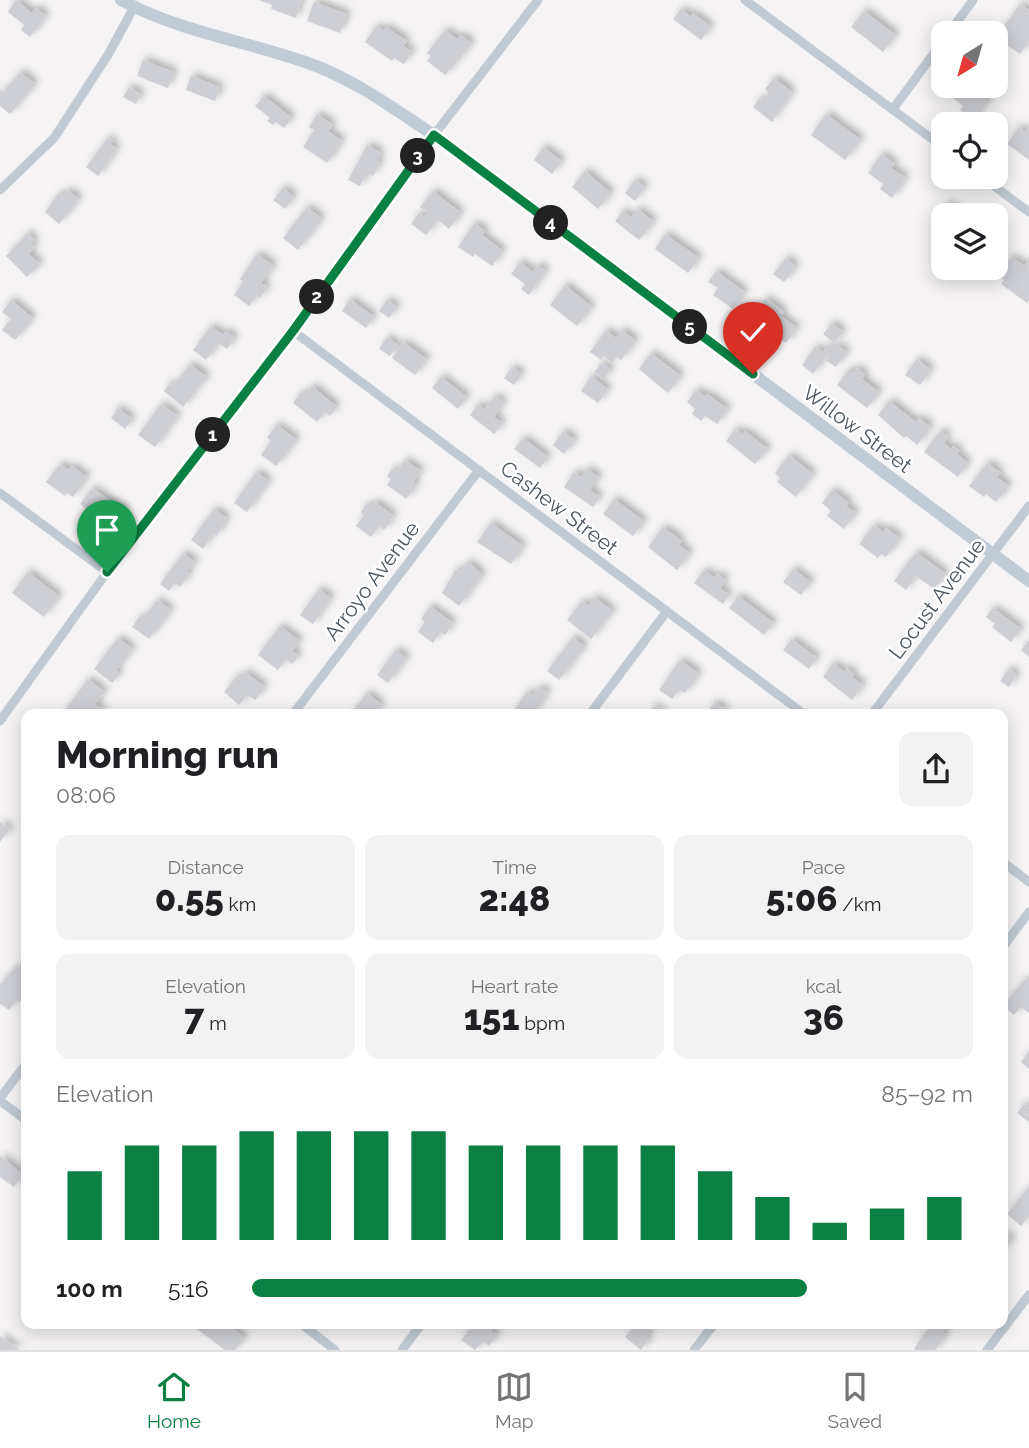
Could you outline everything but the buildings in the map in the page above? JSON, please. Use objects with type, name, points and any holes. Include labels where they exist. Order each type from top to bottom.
[{"type":"street","name":"Willow Street","points":[[121,0],[174,24],[286,56],[331,72],[375,97],[434,135],[1029,582]]},
{"type":"street","points":[[0,721],[107,572],[293,331],[434,135],[538,0]]},
{"type":"street","points":[[745,0],[931,138]]},
{"type":"street","points":[[958,21],[973,0]]},
{"type":"street","points":[[0,190],[54,138],[108,55],[134,7]]},
{"type":"street","points":[[893,109],[931,57]]},
{"type":"street","points":[[998,189],[1029,212]]},
{"type":"street","name":"Cashew Street","points":[[293,331],[797,709]]},
{"type":"street","name":"Arroyo Avenue","points":[[297,709],[479,470]]},
{"type":"street","points":[[0,493],[107,572]]},
{"type":"street","name":"Locust Avenue","points":[[876,709],[1029,506]]},
{"type":"street","points":[[594,709],[667,611]]},
{"type":"street","points":[[1008,866],[1029,882]]},
{"type":"street","points":[[1008,940],[1029,912]]},
{"type":"street","points":[[21,1071],[0,1099],[21,1116]]},
{"type":"street","points":[[1008,1322],[1029,1295]]},
{"type":"street","points":[[308,1329],[335,1350]]},
{"type":"street","points":[[402,1350],[418,1329]]},
{"type":"street","points":[[694,1350],[710,1329]]},
{"type":"street","points":[[987,1350],[1003,1329]]},
{"type":"route","points":[[107,572],[293,331],[434,135],[753,374]]}]
